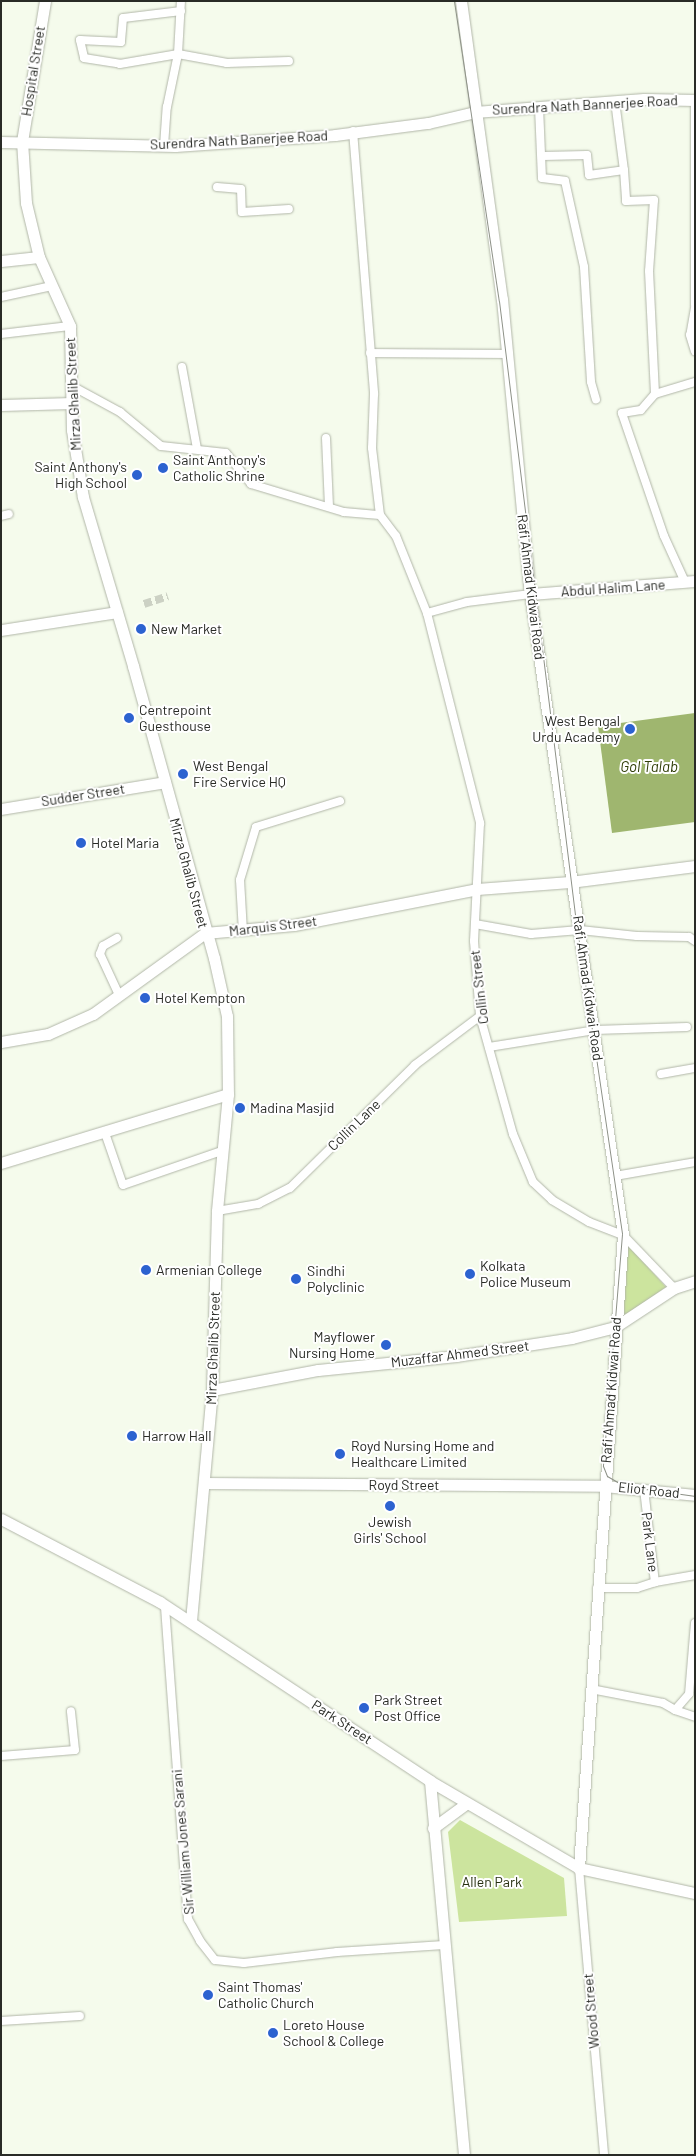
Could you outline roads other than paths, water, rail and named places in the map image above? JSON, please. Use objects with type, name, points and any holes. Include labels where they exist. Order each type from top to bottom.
[{"type":"main road","name":"Hospital Street","points":[[22,141],[45,1]]},
{"type":"main road","name":"Rafi Ahmad Kidwai Road","points":[[461,1],[502,299],[530,594],[595,1030],[623,1235],[597,1588],[580,1868]]},
{"type":"main road","name":"Surendra Nath Bannerjee Road","points":[[475,112],[615,101],[695,100]]},
{"type":"main road","name":"Surendra Nath Banerjee Road","points":[[1,142],[22,141],[164,146],[428,123],[475,112]]},
{"type":"main road","name":"Mirza Ghalib Street","points":[[22,141],[26,203],[39,257],[70,326],[72,430],[83,497],[165,782],[205,933],[214,958],[227,1016],[228,1094],[217,1211],[212,1390],[190,1622]]},
{"type":"main road","points":[[1,261],[39,257]]},
{"type":"main road","points":[[1,405],[72,402]]},
{"type":"main road","name":"Abdul Halim Lane","points":[[530,594],[690,582]]},
{"type":"main road","points":[[1,630],[117,612]]},
{"type":"main road","name":"Sudder Street","points":[[1,809],[165,782]]},
{"type":"main road","name":"Marquis Street","points":[[205,933],[243,932],[395,907],[477,889],[572,882],[695,866]]},
{"type":"main road","points":[[1,1042],[36,1037],[71,1026],[119,995],[205,933]]},
{"type":"main road","points":[[2,1161],[105,1133],[228,1094]]},
{"type":"main road","name":"Muzaffar Ahmed Street","points":[[212,1390],[318,1370],[456,1356],[572,1338],[615,1327],[674,1288],[695,1281]]},
{"type":"main road","name":"Royd Street","points":[[204,1483],[604,1486]]},
{"type":"main road","name":"Eliot Road","points":[[604,1486],[695,1495]]},
{"type":"main road","name":"Park Street","points":[[1,1519],[190,1622],[430,1781],[580,1868],[695,1893]]},
{"type":"main road","points":[[430,1781],[432,1828],[464,2155]]},
{"type":"main road","points":[[432,1828],[466,1803]]},
{"type":"street","points":[[164,146],[166,107],[178,54],[181,1]]},
{"type":"street","points":[[181,11],[122,18],[121,42],[80,40],[84,58],[120,64],[178,54],[227,63],[288,61]]},
{"type":"street","points":[[695,100],[695,306],[690,335],[695,351]]},
{"type":"street","points":[[615,101],[626,200],[654,200],[649,271],[655,394]]},
{"type":"street","points":[[539,107],[544,156],[542,178],[565,181],[584,266],[590,374],[596,399]]},
{"type":"street","points":[[72,386],[120,412],[161,446],[226,453],[251,484],[344,512],[380,515],[372,448],[374,394],[353,131]]},
{"type":"street","points":[[544,156],[587,155],[589,175],[624,170]]},
{"type":"street","points":[[217,187],[241,189],[242,212],[288,209]]},
{"type":"street","points":[[1,297],[52,286]]},
{"type":"street","points":[[1,334],[70,326]]},
{"type":"street","points":[[370,353],[506,354]]},
{"type":"street","points":[[182,366],[197,449]]},
{"type":"street","points":[[690,582],[664,536],[622,413],[641,410],[655,394],[695,382]]},
{"type":"street","points":[[326,438],[329,506]]},
{"type":"street","name":"Collin Street","points":[[380,515],[396,536],[427,613],[480,824],[474,942],[480,1016],[513,1134],[533,1182],[552,1200],[589,1222],[623,1235],[674,1288]]},
{"type":"street","points":[[427,613],[467,602],[530,594]]},
{"type":"street","points":[[243,932],[240,880],[256,826],[340,801]]},
{"type":"street","points":[[475,924],[531,934],[580,930],[637,936],[689,937],[695,941]]},
{"type":"street","points":[[117,938],[103,946],[100,954],[119,995]]},
{"type":"street","name":"Collin Lane","points":[[217,1211],[258,1204],[290,1188],[415,1065],[480,1016]]},
{"type":"street","points":[[489,1047],[595,1030],[687,1027]]},
{"type":"street","points":[[661,1074],[695,1068]]},
{"type":"street","points":[[105,1133],[123,1184],[222,1152]]},
{"type":"street","points":[[615,1176],[695,1162]]},
{"type":"street","name":"Park Lane","points":[[644,1489],[655,1582],[695,1575]]},
{"type":"street","points":[[597,1588],[637,1588],[655,1582]]},
{"type":"street","name":"Sir William Jones Sarani","points":[[165,1607],[188,1919],[200,1941],[215,1960],[244,1962],[337,1952],[444,1945]]},
{"type":"street","points":[[675,1710],[689,1694],[695,1623]]},
{"type":"street","points":[[591,1688],[663,1703],[675,1710],[695,1717]]},
{"type":"street","points":[[1,1756],[75,1750],[71,1711]]},
{"type":"street","name":"Wood Street","points":[[580,1868],[604,2155]]},
{"type":"street","points":[[1,2021],[80,2016]]},
{"type":"water","name":"Gol Talab","points":[[695,713],[695,822],[612,833],[598,726]]},
{"type":"tunnel","points":[[144,604],[168,596]]},
{"type":"tram line","points":[[454,1],[499,301],[575,915],[622,1234],[603,1466],[607,1476],[624,1486],[695,1496]]},
{"type":"place","name":"Saint Anthony's Catholic Shrine","points":[[163,468]]},
{"type":"place","name":"Saint Anthony's High School","points":[[137,475]]},
{"type":"place","name":"New Market","points":[[141,629]]},
{"type":"place","name":"Centrepoint Guesthouse","points":[[129,718]]},
{"type":"place","name":"West Bengal Urdu Academy","points":[[630,729]]},
{"type":"place","name":"West Bengal Fire Service HQ","points":[[183,774]]},
{"type":"place","name":"Hotel Maria","points":[[81,843]]},
{"type":"place","name":"Hotel Kempton","points":[[145,998]]},
{"type":"place","name":"Madina Masjid","points":[[240,1108]]},
{"type":"place","name":"Armenian College","points":[[146,1270]]},
{"type":"place","name":"Kolkata Police Museum","points":[[470,1274]]},
{"type":"place","name":"Sindhi Polyclinic","points":[[296,1279]]},
{"type":"place","name":"Mayflower Nursing Home","points":[[386,1345]]},
{"type":"place","name":"Harrow Hall","points":[[132,1436]]},
{"type":"place","name":"Royd Nursing Home and Healthcare Limited","points":[[340,1454]]},
{"type":"place","name":"Jewish Girls' School","points":[[390,1506]]},
{"type":"place","name":"Park Street Post Office","points":[[364,1708]]},
{"type":"place","name":"Saint Thomas' Catholic Church","points":[[208,1995]]},
{"type":"place","name":"Loreto House School & College","points":[[273,2033]]},
{"type":"park label","name":"Allen Park","points":[[492,1882]]}]
